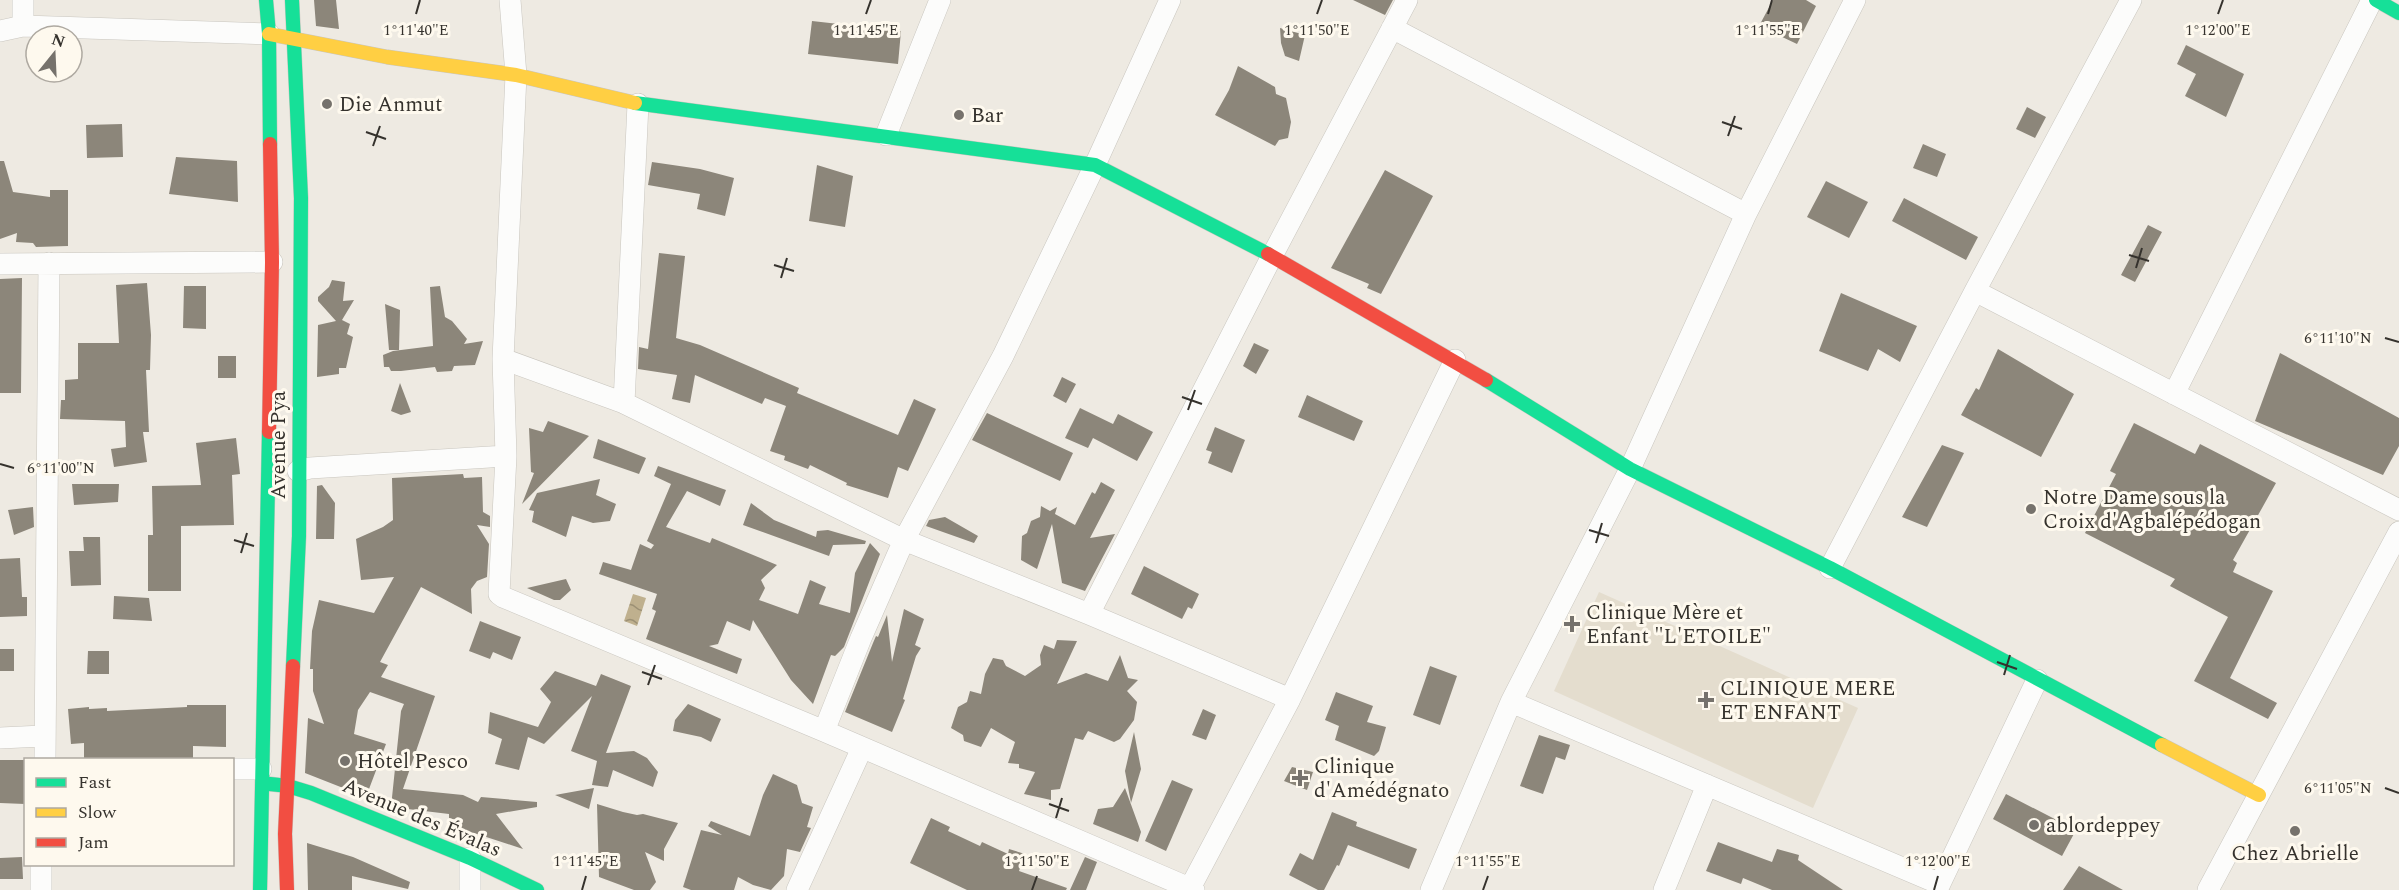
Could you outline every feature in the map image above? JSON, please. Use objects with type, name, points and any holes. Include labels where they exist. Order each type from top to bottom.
[{"type":"street","points":[[23,0],[23,26]]},
{"type":"street","name":"Avenue Pya","points":[[260,890],[272,262],[269,34],[266,0]]},
{"type":"street","name":"Avenue Pya","points":[[287,890],[285,834],[299,536],[301,198],[292,0]]},
{"type":"street","points":[[510,0],[516,75],[502,359],[506,456],[499,594],[1191,889],[1290,699],[1455,360]]},
{"type":"street","points":[[886,135],[940,0]]},
{"type":"street","points":[[824,731],[861,638],[904,540],[1003,356],[1095,165],[1170,0]]},
{"type":"street","points":[[1089,614],[1272,256],[1407,0]]},
{"type":"street","points":[[1431,890],[1511,702],[1630,469],[1746,214],[1855,0]]},
{"type":"street","points":[[1830,568],[2131,0]]},
{"type":"street","points":[[2174,394],[2374,0],[2399,13]]},
{"type":"street","points":[[0,32],[23,26],[269,34],[387,57],[516,75],[639,104],[886,135],[1095,165],[1272,256],[1455,360],[1630,469],[1830,568],[2037,680],[2259,795]]},
{"type":"street","points":[[1392,28],[1746,214]]},
{"type":"street","points":[[624,403],[639,104]]},
{"type":"street","points":[[0,264],[272,262]]},
{"type":"street","points":[[45,758],[43,736],[49,263]]},
{"type":"street","points":[[1975,291],[2399,510]]},
{"type":"street","points":[[502,359],[624,403],[904,540],[1089,614],[1290,699]]},
{"type":"street","points":[[298,471],[310,468],[506,456]]},
{"type":"street","points":[[2208,890],[2399,532]]},
{"type":"street","points":[[1511,702],[1938,887],[2037,680]]},
{"type":"street","points":[[0,738],[43,736]]},
{"type":"street","points":[[797,890],[862,748]]},
{"type":"street","points":[[234,769],[261,776]]},
{"type":"street","name":"Avenue des Évalas","points":[[261,776],[311,793],[470,858],[537,890]]},
{"type":"street","points":[[1664,890],[1707,785]]},
{"type":"street","points":[[470,858],[470,890]]},
{"type":"street","points":[[41,866],[41,890]]},
{"type":"shaded area","name":"CLINIQUE MERE ET ENFANT","points":[[1599,592],[1858,708],[1813,808],[1554,691]]},
{"type":"water","points":[[633,594],[646,598],[637,626],[624,621]]},
{"type":"building","points":[[314,0],[336,0],[339,29],[316,26]]},
{"type":"building","points":[[1353,0],[1393,0],[1385,15]]},
{"type":"building","points":[[1773,0],[1806,0],[1816,6],[1797,44],[1759,26]]},
{"type":"building","points":[[812,21],[901,31],[898,64],[808,54]]},
{"type":"building","points":[[1280,28],[1305,35],[1299,61],[1285,56]]},
{"type":"building","points":[[2186,45],[2244,74],[2226,117],[2185,96],[2196,74],[2177,64]]},
{"type":"building","points":[[1238,66],[1275,87],[1276,94],[1286,98],[1291,122],[1288,138],[1279,140],[1275,146],[1215,115],[1229,90]]},
{"type":"building","points":[[2027,107],[2046,117],[2035,138],[2016,129]]},
{"type":"building","points":[[122,124],[123,157],[87,158],[86,125]]},
{"type":"building","points":[[1923,144],[1946,154],[1937,177],[1913,168]]},
{"type":"building","points":[[176,157],[237,161],[238,202],[169,194]]},
{"type":"building","points":[[0,161],[4,161],[13,192],[50,197],[50,190],[68,190],[68,246],[36,247],[33,243],[16,242],[17,233],[0,239]]},
{"type":"building","points":[[652,162],[700,169],[734,178],[725,216],[697,209],[700,194],[648,185]]},
{"type":"building","points":[[817,165],[853,176],[845,227],[809,221]]},
{"type":"building","points":[[1385,170],[1433,196],[1381,294],[1367,288],[1369,284],[1331,268]]},
{"type":"building","points":[[1826,181],[1868,202],[1849,238],[1807,217]]},
{"type":"building","points":[[1904,198],[1978,237],[1966,260],[1892,221]]},
{"type":"building","points":[[2148,225],[2162,232],[2135,282],[2121,275]]},
{"type":"building","points":[[659,253],[685,256],[676,338],[700,345],[799,388],[797,393],[898,435],[914,399],[936,409],[908,471],[898,467],[888,498],[846,485],[847,483],[810,465],[808,469],[784,460],[785,456],[770,451],[786,406],[765,398],[762,404],[695,375],[690,403],[672,399],[677,375],[638,369],[639,347],[648,349]]},
{"type":"building","points":[[22,278],[21,393],[0,393],[0,279]]},
{"type":"building","points":[[332,280],[345,282],[343,301],[354,300],[342,320],[350,324],[347,334],[353,337],[346,368],[339,368],[339,374],[317,377],[318,325],[336,321],[318,301],[318,297],[329,287]]},
{"type":"building","points":[[147,283],[151,335],[150,370],[146,370],[149,432],[143,432],[147,462],[114,467],[111,449],[126,447],[125,421],[60,419],[61,400],[65,400],[65,380],[78,379],[78,343],[119,343],[116,285]]},
{"type":"building","points":[[184,286],[206,286],[206,329],[183,328]]},
{"type":"building","points":[[440,286],[445,317],[452,321],[467,339],[464,344],[483,341],[475,365],[454,366],[452,371],[437,372],[435,367],[391,371],[389,367],[384,367],[383,355],[393,351],[433,346],[430,287]]},
{"type":"building","points":[[1841,293],[1917,326],[1900,362],[1878,349],[1868,371],[1819,351]]},
{"type":"building","points":[[385,304],[400,310],[399,350],[389,350]]},
{"type":"building","points":[[1254,343],[1269,350],[1256,374],[1243,366]]},
{"type":"building","points":[[1998,349],[2074,394],[2041,457],[1961,415],[1976,388],[1979,390]]},
{"type":"building","points":[[2280,353],[2399,418],[2399,446],[2383,475],[2255,421]]},
{"type":"building","points":[[218,356],[236,356],[236,378],[218,378]]},
{"type":"building","points":[[1062,377],[1076,384],[1066,403],[1053,396]]},
{"type":"building","points":[[400,383],[411,412],[401,415],[391,411]]},
{"type":"building","points":[[1307,395],[1363,421],[1354,441],[1298,417]]},
{"type":"building","points":[[1080,408],[1113,424],[1118,414],[1153,432],[1137,461],[1093,438],[1088,448],[1065,438]]},
{"type":"building","points":[[987,413],[1073,453],[1060,481],[972,440]]},
{"type":"building","points":[[548,421],[589,436],[522,504],[534,473],[531,472],[529,428],[543,432]]},
{"type":"building","points":[[2134,423],[2195,454],[2200,444],[2276,483],[2233,560],[2237,563],[2233,572],[2273,591],[2230,678],[2277,703],[2268,719],[2194,681],[2228,617],[2170,586],[2175,579],[2085,533],[2116,474],[2110,471]]},
{"type":"building","points":[[1215,427],[1245,440],[1232,473],[1208,463],[1212,452],[1206,450]]},
{"type":"building","points":[[236,438],[240,474],[232,475],[234,525],[181,526],[181,591],[148,591],[148,535],[153,535],[152,486],[201,485],[196,443]]},
{"type":"building","points":[[598,439],[646,458],[639,474],[593,458]]},
{"type":"building","points":[[1942,445],[1964,453],[1927,527],[1902,517]]},
{"type":"building","points":[[658,466],[726,490],[720,506],[687,491],[666,527],[710,543],[712,538],[777,565],[761,580],[765,588],[759,600],[798,614],[810,580],[826,587],[819,604],[850,613],[855,573],[870,543],[880,554],[844,647],[835,656],[831,655],[813,704],[791,680],[753,620],[750,631],[727,621],[718,644],[709,646],[742,659],[737,674],[646,639],[656,611],[652,609],[657,594],[599,574],[603,562],[631,570],[640,544],[651,549],[654,545],[647,541],[671,484],[654,476]]},
{"type":"building","points":[[463,474],[464,478],[482,477],[483,512],[490,516],[490,527],[477,525],[489,544],[487,577],[477,581],[471,589],[472,614],[421,587],[380,662],[388,665],[381,677],[435,696],[403,789],[463,795],[478,802],[481,797],[537,802],[537,807],[496,814],[523,849],[474,833],[472,837],[461,833],[460,821],[449,818],[449,814],[391,807],[401,711],[404,704],[370,692],[358,710],[354,734],[386,744],[366,797],[305,773],[308,718],[324,724],[313,691],[313,669],[310,669],[312,631],[319,600],[374,613],[394,577],[361,580],[356,539],[393,520],[392,478]]},
{"type":"building","points":[[600,479],[596,495],[616,504],[610,521],[593,523],[572,516],[566,537],[532,522],[534,511],[529,510],[537,493]]},
{"type":"building","points":[[1101,482],[1115,490],[1090,538],[1115,534],[1085,591],[1062,583],[1052,524],[1037,569],[1021,560],[1022,536],[1027,533],[1031,521],[1040,517],[1041,506],[1050,511],[1057,507],[1055,514],[1075,525],[1092,492],[1095,494]]},
{"type":"building","points":[[72,484],[119,484],[118,502],[74,505]]},
{"type":"building","points":[[322,485],[335,503],[334,539],[316,539],[317,486]]},
{"type":"building","points":[[751,503],[774,520],[816,537],[817,531],[828,530],[866,541],[865,544],[833,545],[829,556],[743,525]]},
{"type":"building","points":[[33,507],[34,527],[14,535],[8,510]]},
{"type":"building","points":[[945,517],[978,536],[974,543],[926,526],[929,520]]},
{"type":"building","points":[[83,537],[100,537],[101,585],[71,586],[69,551],[84,551]]},
{"type":"building","points":[[20,558],[22,597],[27,597],[27,616],[0,617],[0,559]]},
{"type":"building","points":[[1144,566],[1199,594],[1192,609],[1188,607],[1182,619],[1131,594]]},
{"type":"building","points":[[566,579],[571,590],[560,600],[554,600],[527,588]]},
{"type":"building","points":[[114,596],[149,598],[152,621],[113,619]]},
{"type":"building","points":[[904,609],[924,619],[915,645],[921,648],[916,656],[903,699],[905,700],[892,732],[845,712],[887,615],[892,662]]},
{"type":"building","points":[[480,621],[521,637],[512,660],[493,652],[490,659],[469,651]]},
{"type":"building","points":[[1057,640],[1077,641],[1057,684],[1086,673],[1108,681],[1120,655],[1128,678],[1138,680],[1127,691],[1137,702],[1134,720],[1120,739],[1114,742],[1088,731],[1083,740],[1075,738],[1060,789],[1051,790],[1051,800],[1024,794],[1035,772],[1019,768],[1019,764],[1008,763],[1015,742],[991,728],[981,747],[964,741],[963,735],[951,728],[958,707],[967,702],[970,691],[981,694],[985,674],[993,658],[1003,660],[1006,666],[1025,676],[1041,665],[1040,655],[1044,645],[1054,649]]},
{"type":"building","points":[[0,649],[14,649],[14,671],[0,671]]},
{"type":"building","points":[[88,651],[109,651],[109,674],[87,674]]},
{"type":"building","points":[[1430,666],[1457,676],[1440,725],[1413,715]]},
{"type":"building","points":[[555,671],[596,686],[601,674],[631,686],[606,753],[634,751],[647,758],[658,772],[653,787],[613,770],[608,787],[592,785],[597,761],[571,751],[592,696],[544,744],[528,737],[519,770],[495,764],[502,739],[488,733],[490,712],[538,727],[551,702],[540,689]]},
{"type":"building","points":[[1336,692],[1373,706],[1367,722],[1386,727],[1379,751],[1374,756],[1335,740],[1339,726],[1325,720]]},
{"type":"building","points":[[688,704],[721,719],[711,742],[701,737],[673,731],[675,720]]},
{"type":"building","points":[[187,705],[226,705],[226,747],[193,746],[193,758],[84,758],[84,743],[71,744],[68,709],[89,707],[89,709],[107,708],[107,711],[187,707]]},
{"type":"building","points":[[1203,709],[1216,715],[1206,740],[1192,735]]},
{"type":"building","points":[[1134,732],[1141,769],[1131,803],[1125,771]]},
{"type":"building","points":[[1539,735],[1570,745],[1565,760],[1556,757],[1543,794],[1520,786]]},
{"type":"building","points":[[0,760],[24,760],[24,804],[0,803]]},
{"type":"building","points":[[1292,767],[1313,772],[1307,790],[1284,781]]},
{"type":"building","points":[[773,774],[797,785],[802,803],[813,807],[807,827],[811,828],[800,852],[787,849],[784,876],[771,890],[753,885],[738,877],[734,890],[691,890],[683,887],[701,830],[722,835],[708,826],[711,821],[750,836],[763,795]]},
{"type":"building","points":[[1172,780],[1193,789],[1166,851],[1145,841]]},
{"type":"building","points":[[594,788],[589,809],[555,795]]},
{"type":"building","points":[[1125,788],[1141,832],[1138,842],[1093,824],[1098,809],[1113,807]]},
{"type":"building","name":"ablordeppey","points":[[2006,794],[2076,830],[2062,856],[1993,819]]},
{"type":"building","points":[[597,804],[623,812],[643,814],[678,823],[664,849],[664,861],[645,852],[656,882],[650,890],[634,890],[599,877]]},
{"type":"building","points":[[1332,812],[1357,822],[1356,826],[1417,849],[1409,869],[1348,845],[1339,866],[1337,865],[1324,890],[1318,890],[1289,875],[1300,853],[1313,860]]},
{"type":"building","points":[[931,818],[950,827],[948,831],[980,846],[982,842],[1008,854],[1009,849],[1025,854],[1019,871],[1067,888],[1066,890],[967,890],[910,863]]},
{"type":"building","points":[[1718,842],[1772,862],[1777,849],[1799,855],[1798,860],[1843,890],[1772,890],[1743,878],[1741,884],[1706,871]]},
{"type":"building","points":[[307,843],[353,857],[410,882],[408,889],[352,876],[352,890],[308,890]]},
{"type":"building","points":[[22,857],[23,879],[0,879],[0,858]]},
{"type":"building","points":[[1085,857],[1097,862],[1086,890],[1070,890]]},
{"type":"building","points":[[2079,866],[2123,890],[2063,890]]},
{"type":"traffic: fast","points":[[266,0],[269,34],[270,144]]},
{"type":"traffic: fast","points":[[292,0],[301,198],[299,536],[293,666]]},
{"type":"traffic: fast","points":[[2376,0],[2399,13]]},
{"type":"traffic: fast","points":[[635,103],[1095,165],[1268,254]]},
{"type":"traffic: fast","points":[[1486,380],[1630,469],[1830,568],[2162,745]]},
{"type":"traffic: fast","points":[[260,890],[269,432]]},
{"type":"traffic: fast","points":[[270,784],[288,786],[311,793],[470,858],[537,890]]},
{"type":"traffic: slow","points":[[269,34],[387,57],[516,75],[635,103]]},
{"type":"traffic: slow","points":[[2162,745],[2259,795]]},
{"type":"traffic: jam","points":[[269,432],[272,262],[270,144]]},
{"type":"traffic: jam","points":[[1268,254],[1486,380]]},
{"type":"traffic: jam","points":[[287,890],[285,834],[293,666]]},
{"type":"place","name":"Die Anmut","points":[[327,104]]},
{"type":"place","name":"Bar","points":[[959,115]]},
{"type":"place","name":"Notre Dame sous la Croix d'Agbalépédogan","points":[[2031,509]]},
{"type":"place","name":"Clinique Mère et Enfant \"L'ETOILE\"","points":[[1572,624]]},
{"type":"place","name":"CLINIQUE MERE ET ENFANT","points":[[1706,700]]},
{"type":"place","name":"Hôtel Pesco","points":[[345,761]]},
{"type":"place","name":"Clinique d'Amédégnato","points":[[1300,778]]},
{"type":"place","name":"ablordeppey","points":[[2034,825]]},
{"type":"place","name":"Chez Abrielle","points":[[2295,831]]}]
